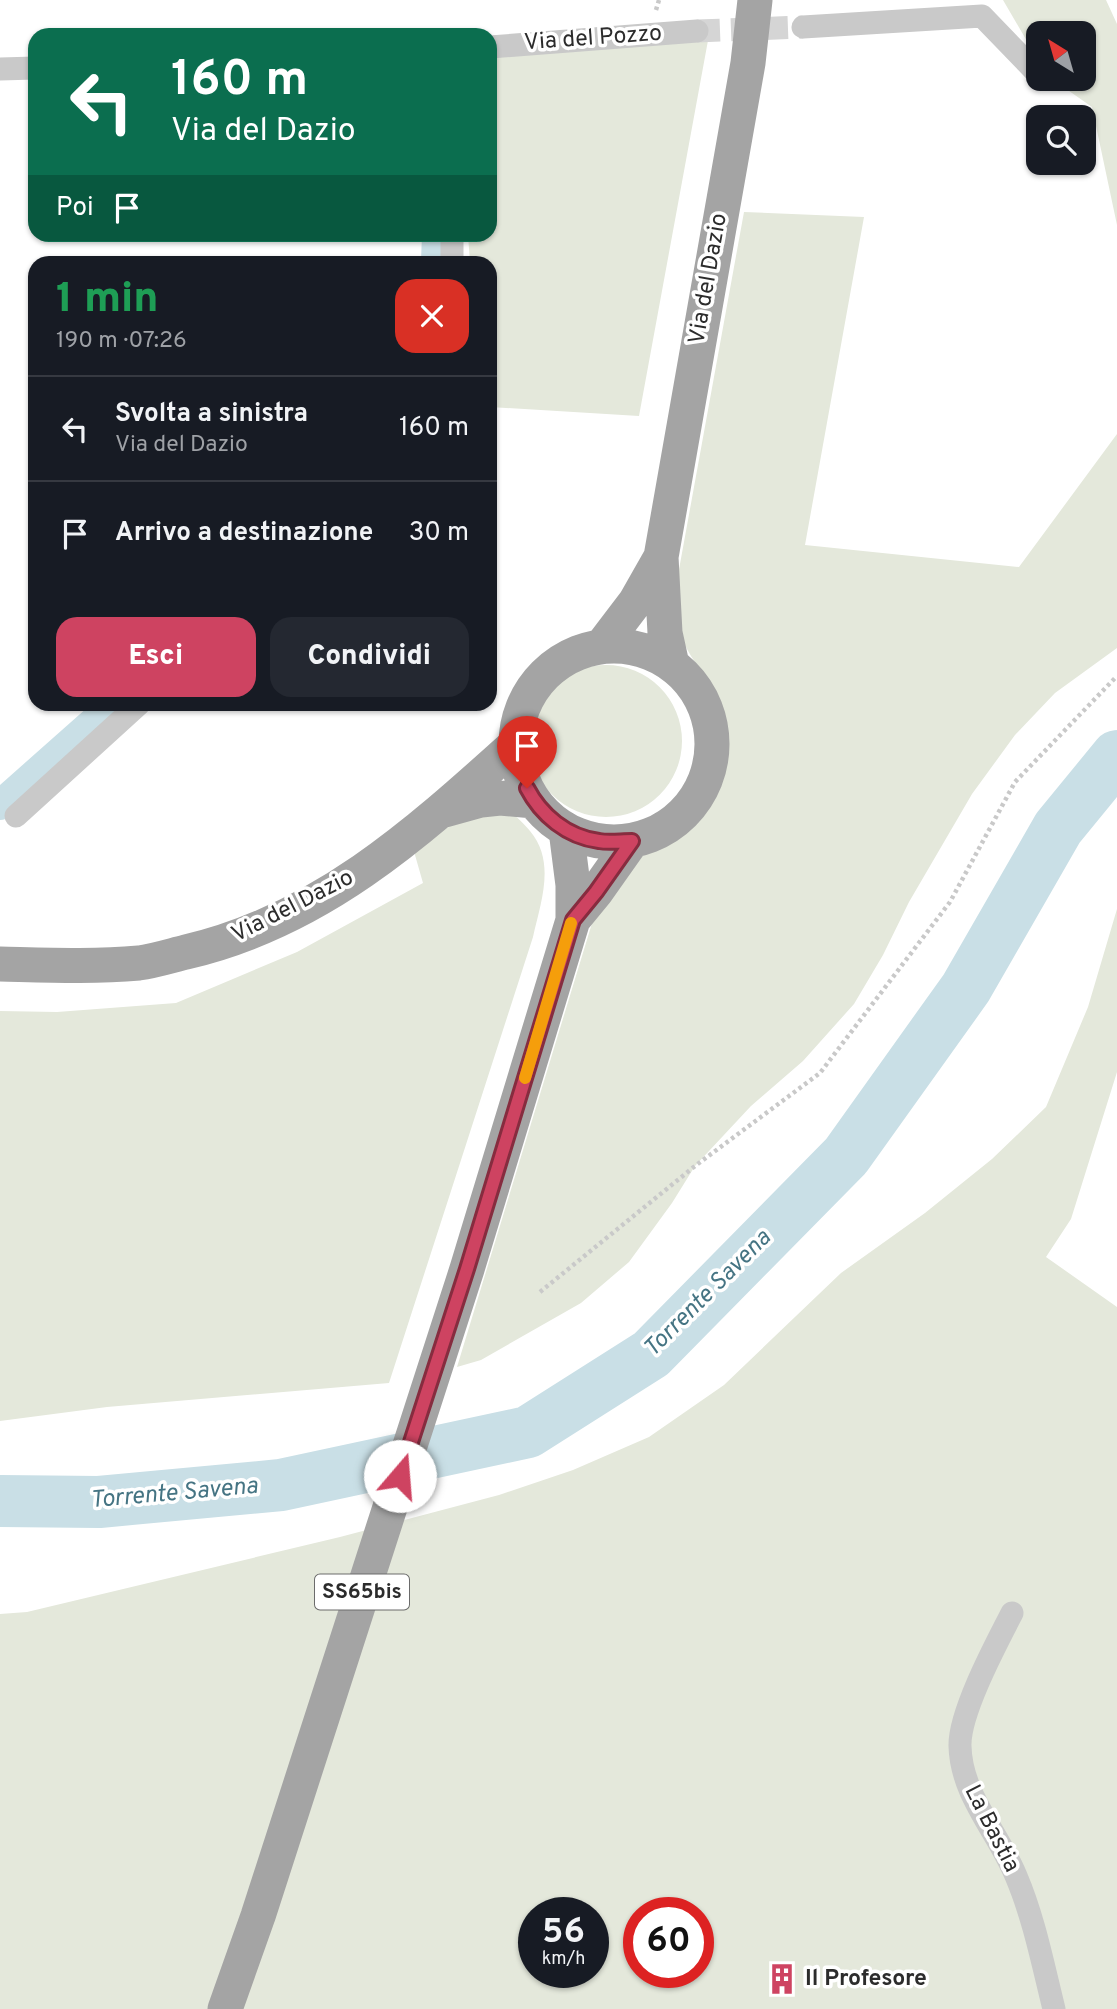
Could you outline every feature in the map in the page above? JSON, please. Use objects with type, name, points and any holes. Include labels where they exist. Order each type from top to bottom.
[{"type":"main road","name":"Via del Dazio","points":[[672,665],[666,633],[661,557],[748,63],[755,0]]},
{"type":"main road","name":"Via del Dazio","points":[[601,647],[636,601],[661,557]]},
{"type":"main road","points":[[626,646],[650,652],[672,665],[692,684],[706,709],[712,737],[710,766],[699,792],[682,815],[659,831],[632,841],[598,841],[566,830],[549,818],[534,801],[520,774],[516,744],[519,721],[527,699],[540,680],[557,664],[578,653],[601,647],[626,646]]},
{"type":"main road","name":"Via del Dazio","points":[[0,964],[68,966],[141,962],[235,939],[332,893],[380,861],[516,744]]},
{"type":"main road","name":"Via del Dazio","points":[[441,811],[481,800],[500,798],[534,801]]},
{"type":"main road","name":"SS65bis","points":[[225,2009],[258,1916],[467,1269],[573,920],[573,885],[566,830]]},
{"type":"main road","name":"SS65bis","points":[[573,920],[632,841]]},
{"type":"street","points":[[803,27],[982,16],[1026,62]]},
{"type":"street","name":"Via del Pozzo","points":[[497,46],[697,31]]},
{"type":"street","points":[[0,69],[28,68]]},
{"type":"street","points":[[16,816],[131,711]]},
{"type":"street","name":"La Bastia","points":[[1012,1613],[987,1663],[963,1725],[959,1744],[962,1770],[971,1794],[1016,1876],[1039,1947],[1054,2009]]},
{"type":"path","points":[[540,1292],[695,1166],[820,1073],[950,902],[1015,782],[1117,676]]},
{"type":"shaded area","points":[[1003,0],[1106,0],[1117,24],[1117,225],[1096,126],[1096,105],[1089,105],[1069,91],[1096,91],[1096,21],[1026,21],[1026,39]]},
{"type":"shaded area","points":[[709,35],[639,416],[497,407],[497,256],[470,256],[469,242],[497,242],[497,50]]},
{"type":"shaded area","points":[[744,212],[864,217],[805,545],[1019,567],[1117,434],[1117,648],[1055,693],[1015,735],[972,794],[854,1004],[803,1061],[751,1106],[695,1166],[629,1262],[581,1303],[481,1360],[457,1367],[596,910],[638,856],[680,831],[697,815],[714,786],[719,770],[724,738],[719,705],[713,690],[684,643],[674,597]]},
{"type":"shaded area","points":[[606,665],[635,671],[660,687],[676,712],[682,741],[676,770],[660,795],[635,811],[606,817],[577,811],[552,795],[536,770],[530,741],[536,712],[552,687],[577,671]]},
{"type":"shaded area","points":[[470,812],[509,812],[517,818],[538,843],[543,856],[544,882],[533,937],[389,1383],[107,1407],[0,1421],[0,1011],[57,1012],[176,1003],[297,952],[423,883],[415,855],[416,848]]},
{"type":"shaded area","points":[[1117,909],[1117,1072],[1071,1219],[1046,1257],[1117,1307],[1117,2009],[0,2009],[0,1614],[27,1612],[340,1537],[499,1495],[573,1470],[649,1437],[724,1385],[841,1273],[925,1213],[992,1159],[1046,1107],[1088,1007]]},
{"type":"waterway","points":[[436,256],[437,242]]},
{"type":"waterway","points":[[0,805],[106,711]]},
{"type":"waterway","name":"Torrente Savena","points":[[0,1501],[99,1502],[281,1485],[528,1432],[651,1354],[846,1156],[966,988],[1058,828],[1117,756]]},
{"type":"tunnel","points":[[697,31],[803,27]]},
{"type":"slow traffic","points":[[525,1078],[571,923]]},
{"type":"place","name":"Il Profesore","points":[[782,1979]]},
{"type":"route","points":[[400,1476],[467,1269],[573,920],[632,841],[598,841],[566,830],[549,818],[527,788]]}]
